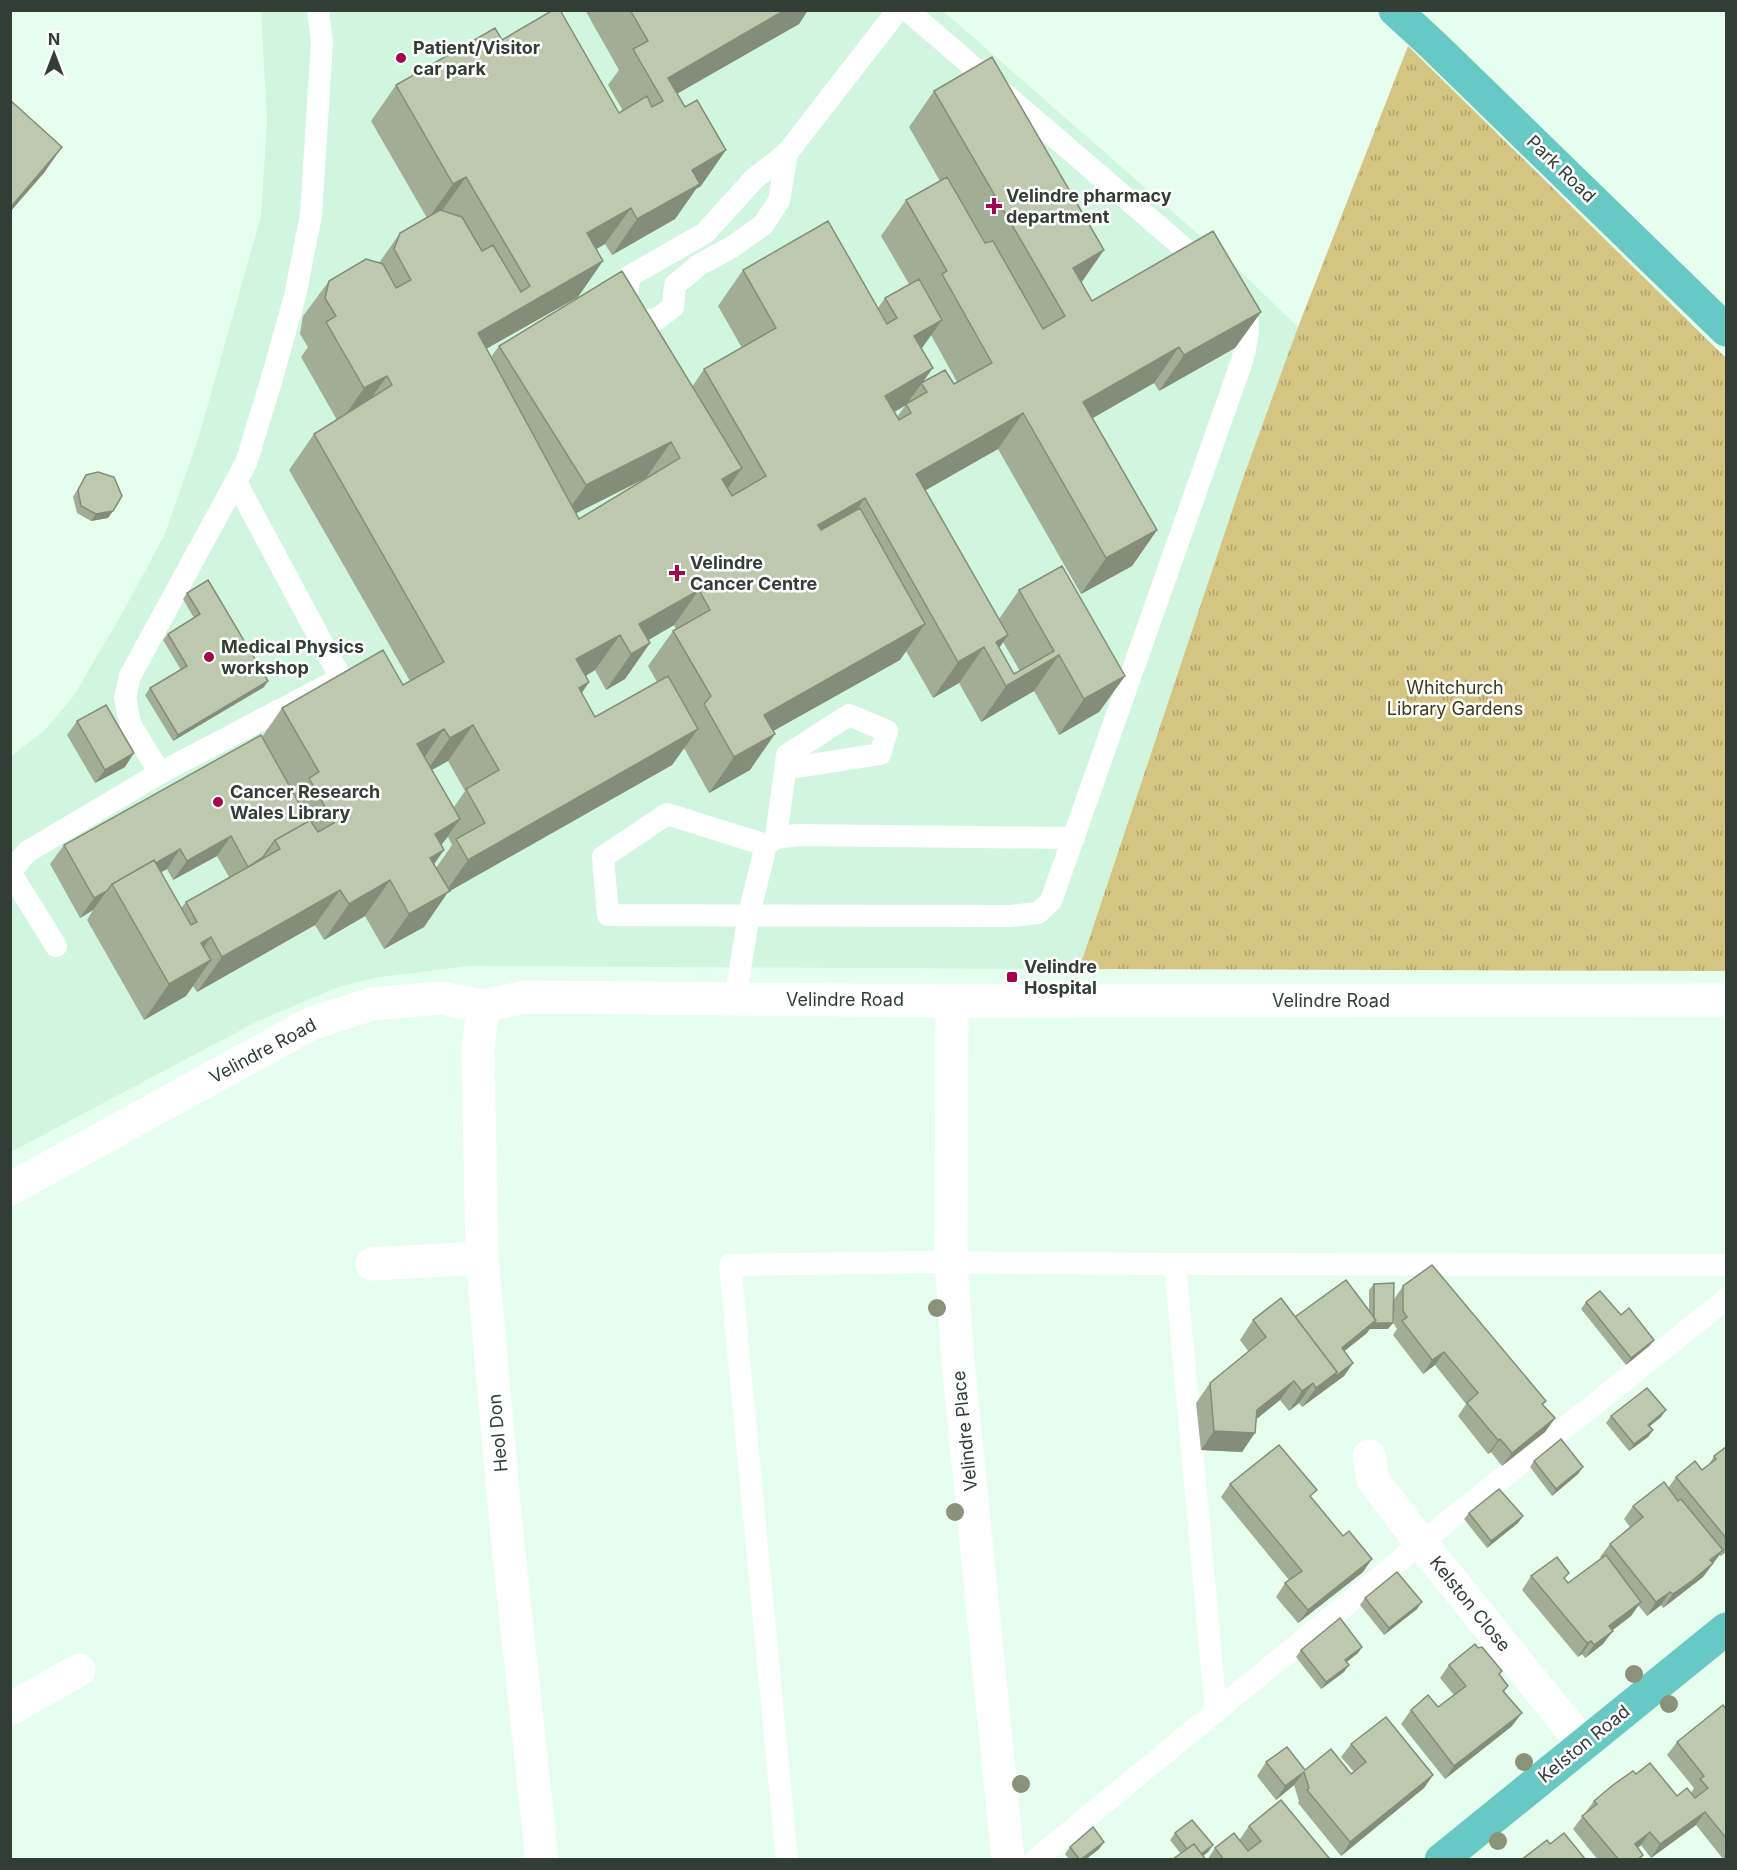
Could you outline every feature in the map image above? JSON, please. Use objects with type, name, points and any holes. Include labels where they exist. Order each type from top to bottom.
[{"type":"main road","name":"Park Road","points":[[1395,10],[1726,330]]},
{"type":"main road","name":"Kelston Road","points":[[1441,1860],[1726,1629]]},
{"type":"street","name":"Velindre Road","points":[[14,1180],[310,1024],[372,1004],[389,1002],[441,998],[483,1006],[525,997],[952,1001],[1726,1000]]},
{"type":"street","name":"Velindre Place","points":[[952,1001],[951,1262],[958,1362],[1008,1860]]},
{"type":"street","name":"Heol Don","points":[[483,1006],[478,1050],[483,1258],[506,1526],[542,1860]]},
{"type":"street","points":[[372,1264],[483,1258]]},
{"type":"street","name":"Kelston Close","points":[[1369,1456],[1373,1480],[1420,1543],[1583,1744]]},
{"type":"street","points":[[10,1709],[79,1670]]},
{"type":"lane","points":[[160,773],[130,724],[125,698],[130,676],[246,464],[278,357],[295,296],[311,215],[322,42],[318,10]]},
{"type":"lane","points":[[786,153],[779,201],[763,225],[732,247],[699,265],[675,285],[673,307],[657,319],[638,321],[625,304],[630,276],[705,232],[754,178],[786,153],[898,10]]},
{"type":"lane","points":[[921,15],[1225,284],[1243,305],[1250,331],[1242,361],[1074,838],[1051,901],[1038,913],[1010,916],[608,915],[603,857],[667,814],[771,841],[797,835],[1074,838]]},
{"type":"lane","points":[[56,946],[10,872],[27,852],[160,773],[341,678],[236,482]]},
{"type":"lane","points":[[735,1000],[749,914],[771,841],[785,769]]},
{"type":"lane","points":[[787,1860],[730,1265],[951,1262],[1726,1265]]},
{"type":"lane","points":[[1175,1264],[1216,1712]]},
{"type":"lane","points":[[1035,1860],[1420,1543],[1726,1299]]},
{"type":"shaded area","name":"Velindre Cancer Centre","points":[[261,11],[943,11],[1238,269],[1298,327],[1242,481],[1079,969],[470,966],[373,978],[336,988],[258,1021],[11,1152],[11,756],[45,730],[73,697],[164,536],[197,443],[261,216],[267,120]]},
{"type":"green space","name":"Whitchurch Library Gardens","points":[[1408,46],[1726,358],[1726,971],[1079,969],[1242,481],[1298,327]]},
{"type":"building","points":[[553,10],[560,10],[619,113],[647,96],[652,107],[663,101],[633,49],[648,41],[630,10],[785,10],[668,78],[685,107],[697,100],[726,150],[692,170],[700,184],[637,219],[631,208],[587,233],[603,261],[478,333],[579,519],[680,458],[671,442],[586,485],[499,346],[622,271],[742,468],[722,479],[732,496],[766,476],[704,369],[776,328],[743,270],[828,221],[887,324],[897,318],[885,298],[919,279],[942,320],[914,336],[933,368],[885,396],[899,420],[911,413],[906,404],[927,392],[921,383],[945,370],[954,384],[992,363],[942,274],[947,271],[906,200],[947,177],[985,243],[993,241],[1043,329],[1065,316],[934,91],[992,57],[1104,250],[1073,268],[1092,301],[1213,231],[1261,312],[1184,355],[1179,347],[1083,402],[1157,530],[1106,558],[1023,413],[916,474],[1008,635],[996,642],[1014,674],[1054,651],[1019,590],[1062,566],[1125,676],[1084,699],[1059,655],[1006,686],[984,647],[958,662],[865,498],[818,525],[821,530],[860,508],[925,624],[764,715],[775,734],[734,757],[704,704],[711,696],[673,631],[710,610],[699,590],[639,624],[650,643],[631,654],[620,635],[576,659],[589,682],[579,688],[595,717],[668,676],[698,729],[468,860],[456,839],[485,823],[466,789],[499,770],[473,725],[450,738],[444,729],[417,744],[460,819],[435,834],[444,850],[430,858],[450,891],[409,914],[390,880],[349,904],[340,890],[222,957],[211,937],[201,943],[211,960],[169,984],[112,884],[154,860],[191,925],[197,922],[186,902],[280,849],[275,840],[310,820],[318,832],[334,823],[309,778],[319,772],[282,708],[383,650],[403,685],[444,662],[314,434],[392,385],[387,376],[364,388],[326,322],[336,316],[325,298],[329,281],[366,259],[383,264],[396,288],[411,280],[394,249],[400,233],[440,210],[462,217],[482,251],[493,245],[521,292],[530,286],[466,177],[453,184],[396,85],[495,28],[502,40]]},
{"type":"building","points":[[10,100],[62,147],[10,208]]},
{"type":"building","points":[[98,472],[114,477],[122,496],[113,511],[96,514],[81,506],[78,490],[86,475]]},
{"type":"building","name":"Medical Physics workshop","points":[[208,580],[268,681],[178,735],[150,688],[187,666],[168,634],[200,614],[187,593]]},
{"type":"building","points":[[106,705],[134,753],[105,770],[77,721]]},
{"type":"building","name":"Cancer Research Wales Library","points":[[261,735],[309,821],[275,840],[263,857],[248,867],[231,836],[187,861],[180,849],[156,863],[154,860],[112,884],[107,891],[94,898],[64,845]]},
{"type":"building","points":[[1432,1265],[1546,1401],[1542,1404],[1555,1418],[1512,1453],[1467,1403],[1478,1393],[1444,1352],[1432,1360],[1402,1321],[1407,1317],[1403,1311],[1403,1286]]},
{"type":"building","points":[[1346,1280],[1376,1320],[1342,1348],[1353,1363],[1333,1378],[1337,1372],[1295,1317]]},
{"type":"building","points":[[1394,1283],[1393,1323],[1374,1323],[1376,1320],[1374,1318],[1374,1284]]},
{"type":"building","points":[[1600,1291],[1621,1315],[1629,1308],[1654,1340],[1631,1358],[1586,1302]]},
{"type":"building","points":[[1281,1298],[1337,1372],[1316,1388],[1313,1383],[1302,1391],[1294,1381],[1257,1410],[1255,1433],[1214,1431],[1210,1383],[1266,1337],[1253,1320]]},
{"type":"building","points":[[1647,1388],[1666,1410],[1648,1425],[1653,1430],[1634,1444],[1611,1416]]},
{"type":"building","points":[[1561,1439],[1583,1467],[1556,1489],[1534,1461]]},
{"type":"building","points":[[1279,1445],[1317,1490],[1310,1496],[1343,1536],[1349,1531],[1372,1559],[1308,1610],[1285,1583],[1302,1571],[1230,1484]]},
{"type":"building","points":[[1726,1447],[1726,1538],[1676,1477],[1695,1461],[1702,1470],[1716,1459],[1714,1456]]},
{"type":"building","points":[[1664,1482],[1678,1501],[1681,1499],[1723,1550],[1710,1560],[1713,1563],[1693,1580],[1673,1594],[1670,1592],[1656,1602],[1610,1544],[1643,1517],[1633,1506]]},
{"type":"building","points":[[1499,1489],[1523,1516],[1491,1541],[1469,1513]]},
{"type":"building","points":[[1606,1555],[1641,1602],[1609,1626],[1613,1631],[1594,1645],[1591,1641],[1587,1643],[1531,1576],[1557,1557],[1569,1573],[1564,1578],[1568,1583]]},
{"type":"building","points":[[1397,1572],[1422,1602],[1389,1628],[1365,1598]]},
{"type":"building","points":[[1340,1618],[1362,1647],[1345,1660],[1349,1665],[1326,1682],[1301,1650]]},
{"type":"building","points":[[1475,1644],[1478,1648],[1482,1647],[1502,1671],[1499,1674],[1508,1686],[1503,1691],[1522,1713],[1454,1766],[1411,1710],[1428,1695],[1438,1707],[1466,1686],[1449,1665]]},
{"type":"building","points":[[1723,1705],[1726,1709],[1726,1838],[1705,1812],[1660,1844],[1650,1832],[1635,1844],[1643,1855],[1637,1860],[1619,1860],[1582,1816],[1597,1804],[1594,1801],[1613,1785],[1633,1771],[1636,1774],[1650,1763],[1677,1796],[1687,1788],[1695,1798],[1708,1788],[1700,1779],[1704,1776],[1677,1742]]},
{"type":"building","points":[[1386,1717],[1433,1775],[1350,1842],[1307,1790],[1309,1788],[1304,1772],[1285,1786],[1266,1762],[1287,1747],[1305,1770],[1331,1749],[1351,1774],[1366,1762],[1351,1744]]},
{"type":"building","points":[[1281,1800],[1329,1858],[1327,1860],[1224,1860],[1215,1848],[1234,1833],[1248,1851],[1261,1841],[1249,1826]]},
{"type":"building","points":[[1192,1820],[1213,1845],[1201,1854],[1194,1844],[1187,1849],[1175,1833]]},
{"type":"building","points":[[1093,1827],[1104,1842],[1080,1860],[1070,1847]]},
{"type":"building","points":[[1564,1833],[1586,1860],[1521,1860],[1547,1840],[1550,1844]]},
{"type":"building","points":[[1194,1844],[1206,1860],[1173,1859]]},
{"type":"place","name":"Patient/Visitor car park","points":[[401,58]]},
{"type":"place","name":"Velindre pharmacy department","points":[[994,206]]},
{"type":"place","name":"Velindre Cancer Centre","points":[[677,573]]},
{"type":"place","name":"Medical Physics workshop","points":[[209,657]]},
{"type":"place","name":"Cancer Research Wales Library","points":[[218,802]]},
{"type":"place","name":"Velindre Hospital","points":[[1012,977]]}]
